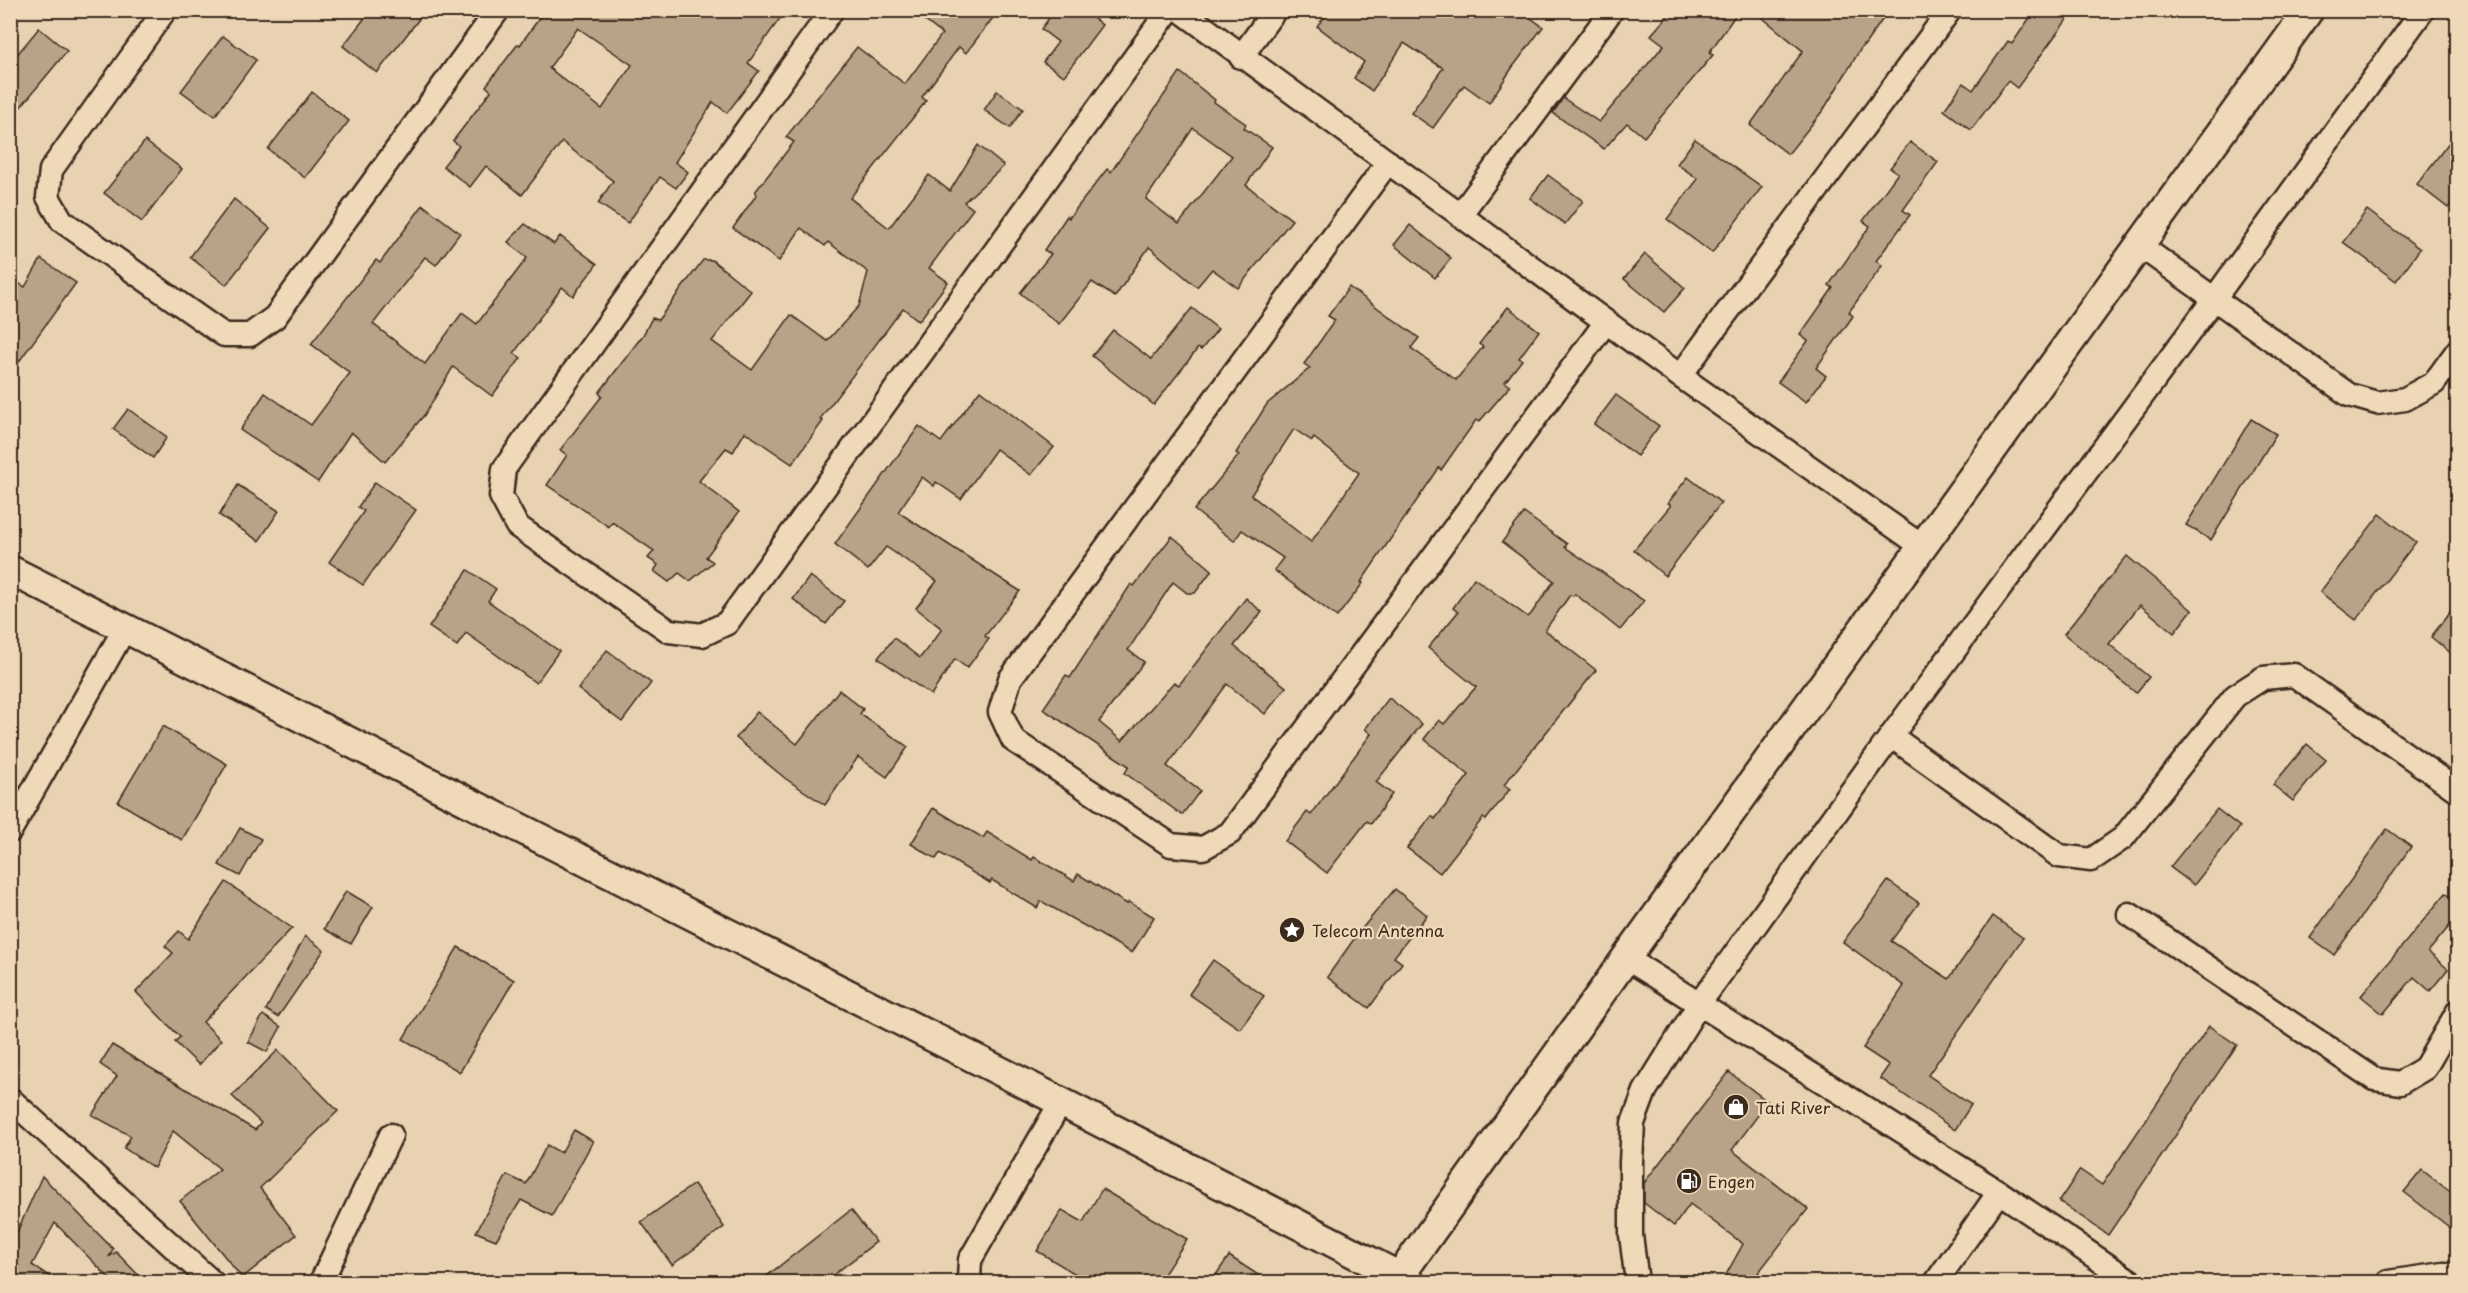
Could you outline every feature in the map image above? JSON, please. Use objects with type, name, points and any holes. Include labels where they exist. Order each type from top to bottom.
[{"type":"street","points":[[165,10],[51,170],[48,197],[62,221],[224,335],[250,335],[275,318],[498,10]]},
{"type":"street","points":[[832,10],[504,469],[501,496],[518,526],[669,631],[702,635],[727,623],[1169,10]]},
{"type":"street","points":[[1180,10],[1241,57],[1680,376],[1923,547]]},
{"type":"street","points":[[1241,57],[1275,10]]},
{"type":"street","points":[[1460,215],[1612,10]]},
{"type":"street","points":[[1680,376],[1950,10]]},
{"type":"street","points":[[10,570],[1060,1102],[1404,1280],[1626,958],[2309,10]]},
{"type":"street","points":[[1637,1282],[1631,1235],[1633,1123],[1646,1091],[1699,1004],[1891,736],[2214,299],[2423,10]]},
{"type":"street","points":[[1388,162],[1010,679],[1000,712],[1013,740],[1171,845],[1203,848],[1230,833],[1606,322]]},
{"type":"street","points":[[2139,244],[2349,395],[2377,403],[2405,399],[2434,383],[2457,351]]},
{"type":"street","points":[[10,831],[125,628]]},
{"type":"street","points":[[1891,736],[2059,856],[2091,860],[2123,838],[2235,696],[2263,678],[2294,675],[2457,791]]},
{"type":"street","points":[[2129,914],[2374,1079],[2400,1083],[2425,1068],[2457,1011]]},
{"type":"street","points":[[1626,958],[1999,1192],[2132,1282]]},
{"type":"street","points":[[10,1099],[212,1282]]},
{"type":"street","points":[[972,1282],[969,1279],[970,1260],[1060,1102]]},
{"type":"street","points":[[321,1282],[391,1135]]},
{"type":"street","points":[[1936,1282],[1999,1192]]},
{"type":"street","points":[[2388,1282],[2444,1274],[2457,1275]]},
{"type":"building","points":[[371,10],[408,10],[419,19],[377,73],[343,46]]},
{"type":"building","points":[[545,10],[786,10],[748,63],[759,71],[727,113],[713,102],[675,162],[688,172],[676,188],[660,177],[628,223],[598,203],[613,181],[562,142],[522,195],[486,166],[470,187],[443,166],[459,146],[453,141],[491,91],[486,86],[518,44],[520,45]],"holes":[[[578,28],[632,65],[602,109],[549,68]]]},
{"type":"building","points":[[911,10],[999,10],[966,53],[959,47],[922,97],[926,101],[850,198],[889,228],[929,175],[950,191],[978,145],[1004,166],[964,202],[973,209],[929,268],[948,282],[919,321],[903,308],[820,419],[823,421],[792,464],[745,432],[733,452],[726,448],[699,481],[739,512],[706,557],[713,562],[690,581],[679,573],[669,582],[654,571],[658,565],[648,558],[654,551],[612,522],[609,527],[547,485],[567,455],[560,450],[602,396],[599,393],[643,335],[652,318],[658,320],[703,260],[712,260],[751,291],[712,341],[752,370],[791,315],[827,341],[859,306],[868,272],[828,242],[825,246],[801,228],[779,261],[733,228],[757,194],[755,192],[794,142],[786,137],[857,47],[905,84],[942,34]]},
{"type":"building","points":[[1055,10],[1083,10],[1102,25],[1064,76],[1043,62],[1058,42],[1041,29]]},
{"type":"building","points":[[1330,10],[1520,10],[1543,27],[1489,103],[1464,85],[1433,128],[1411,113],[1443,68],[1404,43],[1372,91],[1354,78],[1364,62],[1317,26]]},
{"type":"building","points":[[1673,10],[1739,10],[1709,53],[1713,55],[1644,137],[1627,123],[1604,149],[1553,113],[1563,98],[1599,122],[1664,45],[1651,35]]},
{"type":"building","points":[[1753,10],[1889,10],[1863,45],[1824,109],[1788,154],[1750,125],[1803,51]]},
{"type":"building","points":[[2035,10],[2074,10],[2017,88],[2008,81],[1971,130],[1944,110],[1963,83],[1973,90],[2008,41],[2012,44]]},
{"type":"building","points":[[39,28],[67,51],[10,120],[10,63]]},
{"type":"building","points":[[223,36],[256,60],[215,116],[181,91]]},
{"type":"building","points":[[1180,72],[1215,100],[1214,102],[1246,124],[1244,128],[1272,147],[1246,185],[1292,220],[1238,288],[1212,269],[1197,287],[1149,247],[1115,297],[1092,282],[1059,324],[1020,293],[1051,254],[1044,250],[1067,216],[1069,218],[1107,169],[1111,172]],"holes":[[[1193,128],[1232,156],[1179,224],[1146,199]]]},
{"type":"building","points":[[997,91],[1023,109],[1010,128],[984,110]]},
{"type":"building","points":[[312,92],[349,121],[305,178],[268,149]]},
{"type":"building","points":[[2457,132],[2457,196],[2448,208],[2417,184]]},
{"type":"building","points":[[1695,139],[1762,187],[1712,253],[1667,219],[1698,179],[1677,164]]},
{"type":"building","points":[[145,141],[182,169],[142,222],[104,193]]},
{"type":"building","points":[[1910,142],[1938,162],[1903,210],[1910,215],[1876,261],[1882,266],[1849,312],[1853,316],[1816,368],[1826,376],[1806,402],[1778,382],[1808,341],[1800,335],[1833,288],[1829,285],[1870,226],[1863,221],[1898,173],[1890,168]]},
{"type":"building","points":[[1548,175],[1583,201],[1565,224],[1530,198]]},
{"type":"building","points":[[234,199],[270,228],[226,285],[190,257]]},
{"type":"building","points":[[423,205],[460,233],[436,265],[425,257],[373,324],[425,364],[462,313],[477,324],[527,258],[508,242],[525,224],[554,244],[560,236],[597,264],[573,296],[562,287],[514,353],[521,358],[492,396],[453,367],[425,414],[385,462],[351,432],[318,482],[240,430],[265,393],[311,425],[350,373],[311,344],[376,260],[380,263]]},
{"type":"building","points":[[2367,210],[2420,249],[2396,281],[2343,242]]},
{"type":"building","points":[[1410,225],[1451,258],[1435,278],[1394,245]]},
{"type":"building","points":[[1645,254],[1685,288],[1664,312],[1624,279]]},
{"type":"building","points":[[41,259],[76,283],[10,374],[10,278],[25,287]]},
{"type":"building","points":[[1349,287],[1419,338],[1411,348],[1456,380],[1483,347],[1479,344],[1508,307],[1539,331],[1519,358],[1522,360],[1505,382],[1510,386],[1479,422],[1476,420],[1441,470],[1439,468],[1361,582],[1363,583],[1337,617],[1274,570],[1283,558],[1242,530],[1234,541],[1194,510],[1239,455],[1236,453],[1267,404],[1310,368],[1304,364],[1335,320],[1328,316]],"holes":[[[1294,429],[1312,441],[1314,438],[1359,473],[1311,542],[1251,495]]]},
{"type":"building","points":[[1192,308],[1218,329],[1201,350],[1198,348],[1154,405],[1092,356],[1113,330],[1151,359]]},
{"type":"building","points":[[980,390],[1054,447],[1031,475],[996,449],[961,499],[936,482],[934,486],[922,477],[898,512],[1020,591],[985,636],[989,639],[967,668],[955,659],[931,695],[878,658],[894,638],[920,658],[942,629],[916,608],[937,581],[886,547],[868,570],[835,544],[919,426],[941,442]]},
{"type":"building","points":[[1616,395],[1659,426],[1637,456],[1594,424]]},
{"type":"building","points":[[128,409],[167,437],[153,458],[113,429]]},
{"type":"building","points":[[2251,419],[2276,434],[2211,540],[2186,525]]},
{"type":"building","points":[[1688,477],[1721,503],[1665,576],[1634,550],[1671,505],[1668,503]]},
{"type":"building","points":[[375,482],[416,510],[363,585],[329,562],[364,511],[358,507]]},
{"type":"building","points":[[238,485],[279,511],[259,541],[219,515]]},
{"type":"building","points":[[1524,513],[1567,544],[1565,547],[1644,601],[1620,630],[1575,594],[1570,595],[1545,630],[1596,670],[1504,785],[1510,789],[1486,820],[1483,818],[1440,873],[1407,848],[1432,816],[1435,819],[1469,775],[1424,739],[1439,720],[1444,724],[1476,687],[1428,648],[1458,612],[1453,608],[1474,578],[1528,617],[1531,614],[1554,581],[1502,542]]},
{"type":"building","points":[[2380,514],[2416,542],[2356,620],[2320,592]]},
{"type":"building","points":[[1172,536],[1212,570],[1195,593],[1187,593],[1173,582],[1128,650],[1144,662],[1099,722],[1122,741],[1174,682],[1179,685],[1246,598],[1262,612],[1234,646],[1286,687],[1265,714],[1227,684],[1167,766],[1200,791],[1182,815],[1125,773],[1129,766],[1043,709],[1066,675],[1070,678],[1131,584],[1134,586]]},
{"type":"building","points":[[2127,556],[2192,610],[2174,633],[2140,605],[2109,644],[2149,677],[2136,693],[2064,634]]},
{"type":"building","points":[[468,570],[496,589],[488,601],[559,651],[536,683],[466,633],[457,646],[429,627]]},
{"type":"building","points":[[810,576],[844,601],[826,624],[793,599]]},
{"type":"building","points":[[2457,603],[2457,658],[2431,637]]},
{"type":"building","points":[[607,650],[651,683],[622,722],[578,689]]},
{"type":"building","points":[[839,690],[863,709],[860,714],[908,747],[887,777],[858,757],[825,805],[786,779],[736,738],[757,712],[797,744]]},
{"type":"building","points":[[1389,698],[1422,724],[1376,782],[1392,794],[1371,824],[1367,821],[1327,873],[1285,841],[1307,812],[1311,815],[1371,734],[1365,729]]},
{"type":"building","points":[[163,726],[227,764],[182,840],[118,802]]},
{"type":"building","points":[[2307,744],[2326,760],[2293,801],[2273,785]]},
{"type":"building","points":[[933,808],[983,838],[987,832],[1032,860],[1034,857],[1074,881],[1078,874],[1127,904],[1129,902],[1154,917],[1132,953],[1041,901],[1037,908],[992,880],[990,883],[940,853],[936,859],[911,844]]},
{"type":"building","points":[[2217,809],[2240,827],[2194,885],[2170,867]]},
{"type":"building","points":[[240,828],[261,839],[240,876],[219,865]]},
{"type":"building","points":[[2387,829],[2411,847],[2334,955],[2310,938]]},
{"type":"building","points":[[1888,881],[1919,903],[1891,941],[1949,979],[1993,916],[2023,938],[1928,1075],[1971,1105],[1955,1130],[1880,1078],[1889,1065],[1863,1048],[1904,986],[1843,942]]},
{"type":"building","points":[[226,882],[292,928],[203,1022],[221,1040],[199,1065],[175,1042],[180,1037],[136,992],[173,953],[165,946],[179,931],[188,939]]},
{"type":"building","points":[[1395,889],[1427,915],[1394,957],[1402,963],[1369,1008],[1327,977],[1359,932]]},
{"type":"building","points":[[346,891],[373,907],[351,944],[324,929]]},
{"type":"building","points":[[2446,893],[2457,902],[2457,917],[2428,952],[2448,969],[2430,991],[2414,977],[2383,1014],[2361,996]]},
{"type":"building","points":[[305,936],[324,950],[278,1017],[266,1010]]},
{"type":"building","points":[[458,947],[514,980],[460,1072],[403,1039]]},
{"type":"building","points":[[1213,960],[1264,996],[1240,1029],[1189,994]]},
{"type":"building","points":[[263,1015],[281,1027],[267,1052],[248,1042]]},
{"type":"building","points":[[2209,1026],[2237,1045],[2108,1235],[2059,1201],[2080,1170],[2102,1185]]},
{"type":"building","points":[[112,1045],[255,1130],[261,1123],[232,1096],[278,1050],[338,1111],[260,1188],[296,1235],[242,1278],[180,1201],[220,1169],[173,1131],[154,1168],[124,1148],[131,1136],[92,1115],[117,1076],[100,1064]]},
{"type":"building","points":[[1729,1072],[1768,1102],[1732,1150],[1808,1209],[1751,1282],[1722,1282],[1743,1244],[1690,1204],[1674,1226],[1644,1203],[1644,1183]]},
{"type":"building","points":[[574,1130],[593,1141],[552,1216],[521,1200],[496,1240],[476,1232],[507,1175],[526,1184],[547,1145],[561,1153]]},
{"type":"building","points":[[2422,1170],[2457,1197],[2457,1233],[2404,1192]]},
{"type":"building","points":[[42,1176],[113,1249],[109,1257],[116,1252],[145,1282],[113,1282],[55,1223],[32,1265],[58,1282],[10,1282],[10,1248]]},
{"type":"building","points":[[694,1184],[724,1227],[672,1265],[641,1222]]},
{"type":"building","points":[[1102,1189],[1187,1239],[1159,1282],[1089,1282],[1037,1251],[1062,1210],[1083,1222]]},
{"type":"building","points":[[851,1210],[876,1242],[824,1282],[759,1282]]},
{"type":"building","points":[[1229,1256],[1269,1282],[1211,1282]]},
{"type":"place","name":"Telecom Antenna","points":[[1292,930]]},
{"type":"place","name":"Tati River","points":[[1736,1107]]},
{"type":"place","name":"Engen","points":[[1689,1181]]}]
